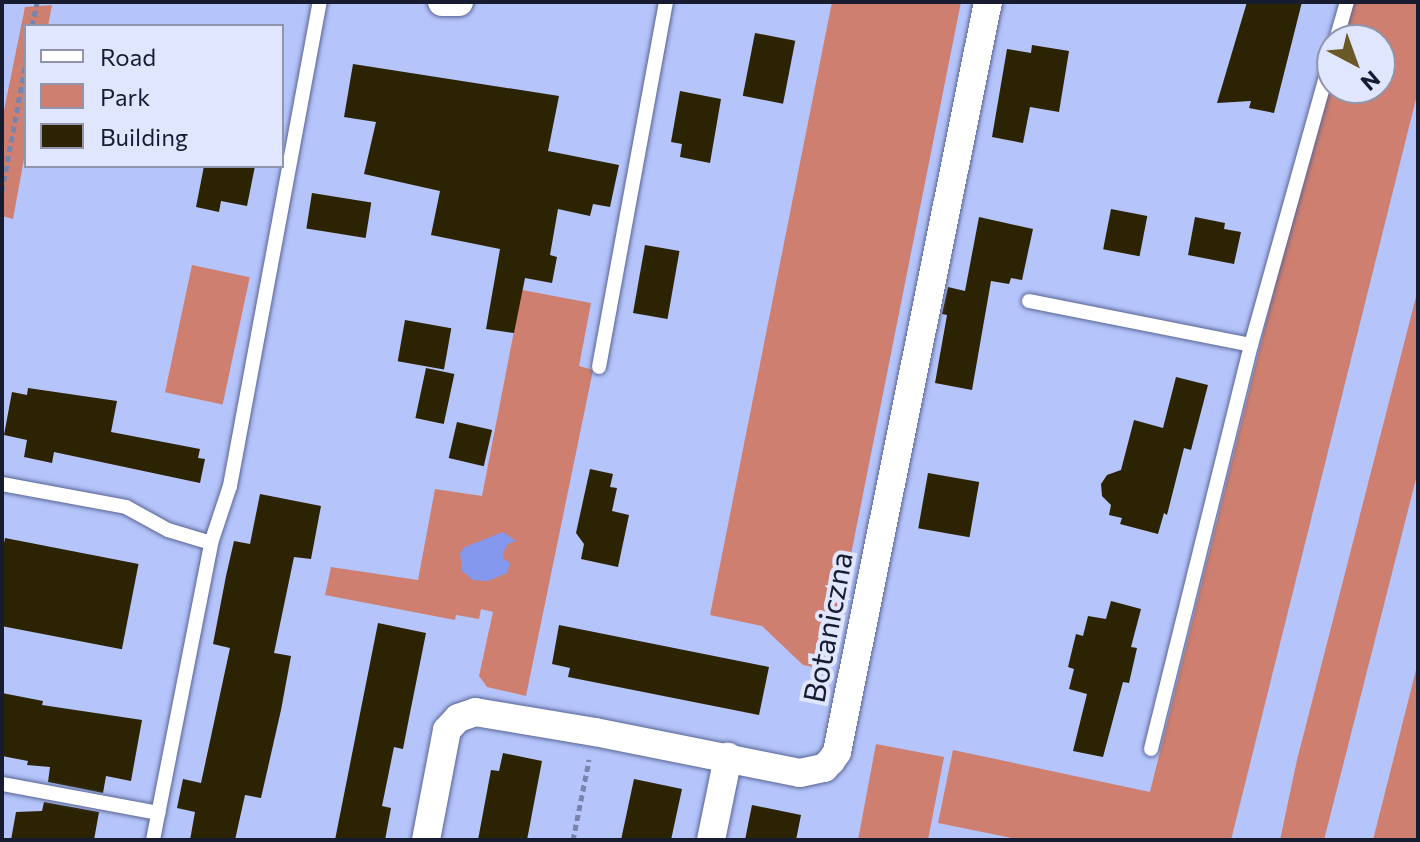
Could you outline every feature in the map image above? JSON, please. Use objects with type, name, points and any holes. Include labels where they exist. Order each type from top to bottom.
[{"type":"street","points":[[442,2],[459,2]]},
{"type":"street","name":"Botaniczna","points":[[426,840],[447,730],[458,718],[475,712],[595,732],[800,773],[824,768],[837,752],[988,2]]},
{"type":"street","points":[[711,840],[728,757]]},
{"type":"lane","points":[[153,840],[211,543],[230,486],[320,2]]},
{"type":"lane","points":[[599,367],[666,2]]},
{"type":"lane","points":[[1341,24],[1347,2]]},
{"type":"lane","points":[[1151,749],[1251,345],[1318,104]]},
{"type":"lane","points":[[1029,301],[1251,345]]},
{"type":"lane","points":[[2,484],[126,507],[168,530],[211,543]]},
{"type":"lane","points":[[2,784],[158,813]]},
{"type":"path","points":[[32,24],[37,2]]},
{"type":"path","points":[[2,191],[24,72]]},
{"type":"path","points":[[573,840],[595,732]]},
{"type":"green space","points":[[832,2],[961,2],[828,670],[803,665],[762,626],[710,615]]},
{"type":"green space","points":[[1354,2],[1418,2],[1418,91],[1231,840],[1022,840],[938,823],[953,750],[1150,792],[1279,270],[1326,104],[1396,104],[1396,24],[1348,24]]},
{"type":"green space","points":[[52,5],[48,24],[24,24],[24,159],[13,219],[2,216],[2,120],[25,7]]},
{"type":"green space","points":[[192,265],[250,277],[223,404],[165,392]]},
{"type":"green space","points":[[1418,289],[1418,471],[1324,840],[1280,840],[1297,760]]},
{"type":"green space","points":[[522,290],[591,303],[579,366],[593,370],[526,696],[487,687],[479,676],[493,612],[481,609],[479,619],[456,615],[455,620],[325,595],[331,567],[418,580],[435,489],[482,496]]},
{"type":"green space","points":[[1418,662],[1418,840],[1373,840]]},
{"type":"green space","points":[[876,744],[944,757],[928,840],[858,840]]},
{"type":"water","points":[[503,532],[516,541],[508,544],[503,553],[503,558],[510,563],[507,573],[488,581],[473,580],[462,571],[460,553],[465,547]]},
{"type":"building","points":[[1247,2],[1302,2],[1274,113],[1249,108],[1251,101],[1217,103]]},
{"type":"building","points":[[755,33],[795,41],[783,104],[743,96]]},
{"type":"building","points":[[1032,45],[1069,51],[1059,112],[1030,107],[1023,143],[992,137],[1007,49],[1031,53]]},
{"type":"building","points":[[353,64],[559,96],[548,151],[619,165],[610,207],[593,204],[590,216],[558,209],[550,255],[557,257],[552,283],[525,278],[514,333],[486,329],[500,249],[431,235],[440,191],[364,174],[376,122],[344,117]]},
{"type":"building","points":[[680,91],[721,99],[710,163],[680,157],[682,144],[671,142]]},
{"type":"building","points":[[204,168],[255,168],[247,206],[221,201],[219,212],[196,207]]},
{"type":"building","points":[[312,193],[371,202],[366,238],[306,229]]},
{"type":"building","points":[[1111,209],[1147,216],[1139,256],[1103,249]]},
{"type":"building","points":[[979,217],[1033,229],[1022,280],[1011,278],[1009,284],[991,281],[972,390],[935,383],[947,315],[942,314],[948,287],[965,291]]},
{"type":"building","points":[[1195,217],[1225,223],[1224,229],[1241,232],[1234,264],[1188,255]]},
{"type":"building","points":[[645,245],[679,251],[667,319],[633,313]]},
{"type":"building","points":[[405,320],[451,328],[444,370],[398,361]]},
{"type":"building","points":[[426,368],[454,374],[444,424],[415,418]]},
{"type":"building","points":[[1176,377],[1208,385],[1191,450],[1184,448],[1167,515],[1164,513],[1158,534],[1120,524],[1122,518],[1109,515],[1111,505],[1102,496],[1101,484],[1107,475],[1121,470],[1134,420],[1163,428]]},
{"type":"building","points":[[28,388],[117,401],[111,432],[200,449],[198,458],[205,459],[200,483],[54,452],[52,463],[24,457],[27,440],[4,435],[12,392],[27,395]]},
{"type":"building","points":[[457,422],[492,430],[484,466],[449,458]]},
{"type":"building","points":[[590,469],[613,474],[610,487],[617,488],[612,511],[629,515],[618,567],[581,559],[584,544],[576,533]]},
{"type":"building","points":[[928,473],[979,482],[969,537],[918,528]]},
{"type":"building","points":[[260,494],[321,506],[311,559],[294,557],[274,653],[291,656],[281,710],[261,798],[245,795],[235,840],[190,840],[195,812],[177,808],[183,779],[201,783],[230,648],[213,644],[226,576],[234,541],[250,544]]},
{"type":"building","points":[[5,538],[139,564],[122,649],[2,626],[2,553]]},
{"type":"building","points":[[1111,601],[1141,609],[1131,647],[1137,648],[1129,683],[1123,682],[1103,757],[1073,751],[1087,694],[1069,689],[1074,669],[1068,667],[1076,634],[1083,636],[1088,616],[1106,619]]},
{"type":"building","points":[[378,623],[426,633],[403,749],[394,747],[382,806],[391,808],[385,840],[335,840]]},
{"type":"building","points":[[559,625],[769,667],[759,715],[568,677],[570,668],[552,664]]},
{"type":"building","points":[[2,693],[43,701],[42,705],[142,720],[131,781],[106,776],[103,793],[48,782],[50,767],[27,765],[28,761],[2,756]]},
{"type":"building","points":[[503,753],[542,761],[527,840],[478,840],[491,770],[499,771]]},
{"type":"building","points":[[634,779],[682,789],[671,840],[621,840]]},
{"type":"building","points":[[44,802],[99,812],[94,840],[11,840],[16,812],[42,811]]},
{"type":"building","points":[[752,805],[801,815],[796,840],[745,840]]}]
